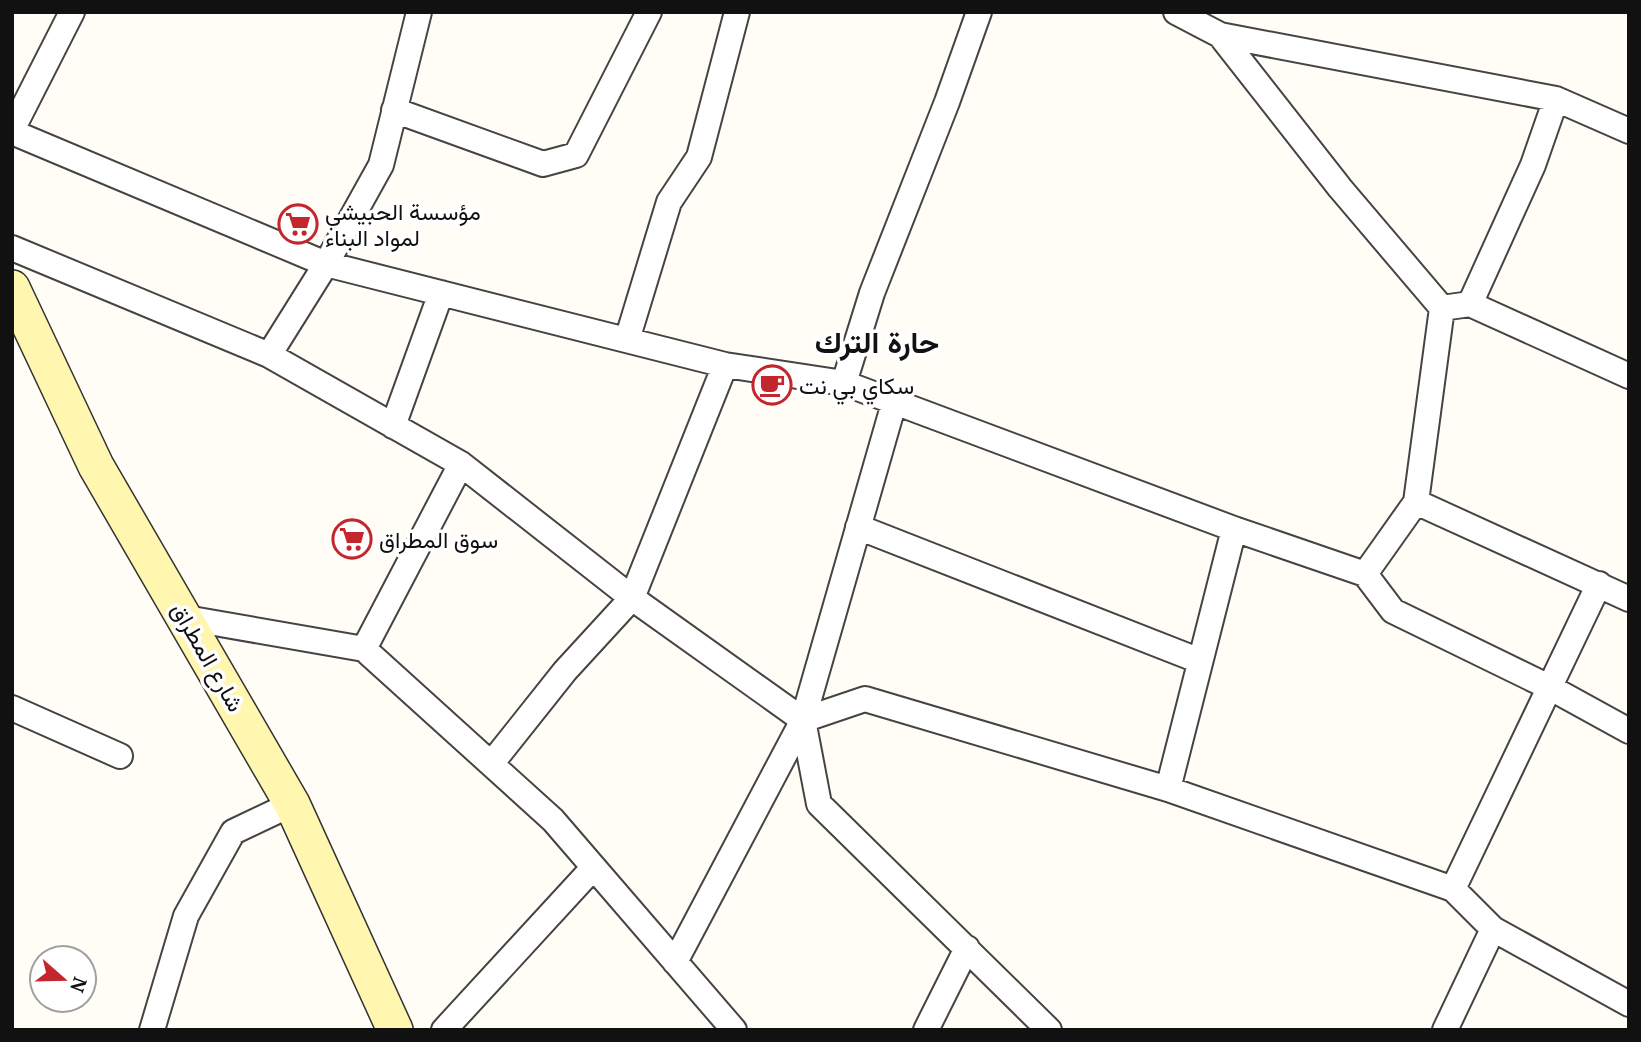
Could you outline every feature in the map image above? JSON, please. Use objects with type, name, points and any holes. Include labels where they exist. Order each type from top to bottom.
[{"type":"street","points":[[72,12],[12,131],[326,264],[725,365],[844,383],[1234,529],[1365,574],[1392,611],[1549,687],[1629,731]]},
{"type":"street","points":[[269,355],[326,264],[380,164],[419,12]]},
{"type":"street","points":[[394,110],[543,164],[576,155],[649,12]]},
{"type":"street","points":[[627,340],[669,202],[699,157],[737,12]]},
{"type":"street","points":[[844,383],[872,293],[947,102],[979,12]]},
{"type":"street","points":[[1176,12],[1220,35],[1556,99],[1629,131]]},
{"type":"street","points":[[1220,35],[1340,188],[1442,308],[1416,502],[1365,574]]},
{"type":"street","points":[[1470,304],[1533,165],[1556,99]]},
{"type":"street","points":[[12,248],[269,355],[461,464],[632,598],[803,720],[819,804],[1049,1030]]},
{"type":"street","name":"شارع المطراق","points":[[12,288],[96,466],[292,804],[395,1030]]},
{"type":"street","points":[[393,426],[441,293]]},
{"type":"street","points":[[1442,308],[1470,304],[1629,376]]},
{"type":"street","points":[[491,764],[565,671],[632,598],[725,365]]},
{"type":"street","points":[[675,962],[803,720],[894,403]]},
{"type":"street","points":[[364,649],[461,464]]},
{"type":"street","points":[[1416,502],[1629,599]]},
{"type":"street","points":[[858,527],[1200,661]]},
{"type":"street","points":[[1168,789],[1234,529]]},
{"type":"street","points":[[1453,888],[1599,584]]},
{"type":"street","points":[[186,618],[364,649],[553,820],[734,1030]]},
{"type":"street","points":[[803,720],[865,699],[1168,789],[1453,888],[1493,929],[1629,1004]]},
{"type":"street","points":[[12,708],[120,755]]},
{"type":"street","points":[[152,1030],[186,916],[233,832],[292,804]]},
{"type":"street","points":[[444,1030],[593,868]]},
{"type":"street","points":[[1446,1030],[1493,929]]},
{"type":"street","points":[[926,1030],[967,948]]},
{"type":"place","name":"مؤسسة الحبيشي لمواد البناء","points":[[298,224]]},
{"type":"place","name":"سكاي بي نت","points":[[772,385]]},
{"type":"place","name":"سوق المطراق","points":[[352,539]]},
{"type":"district","name":"حارة الترك","points":[[877,342]]}]
